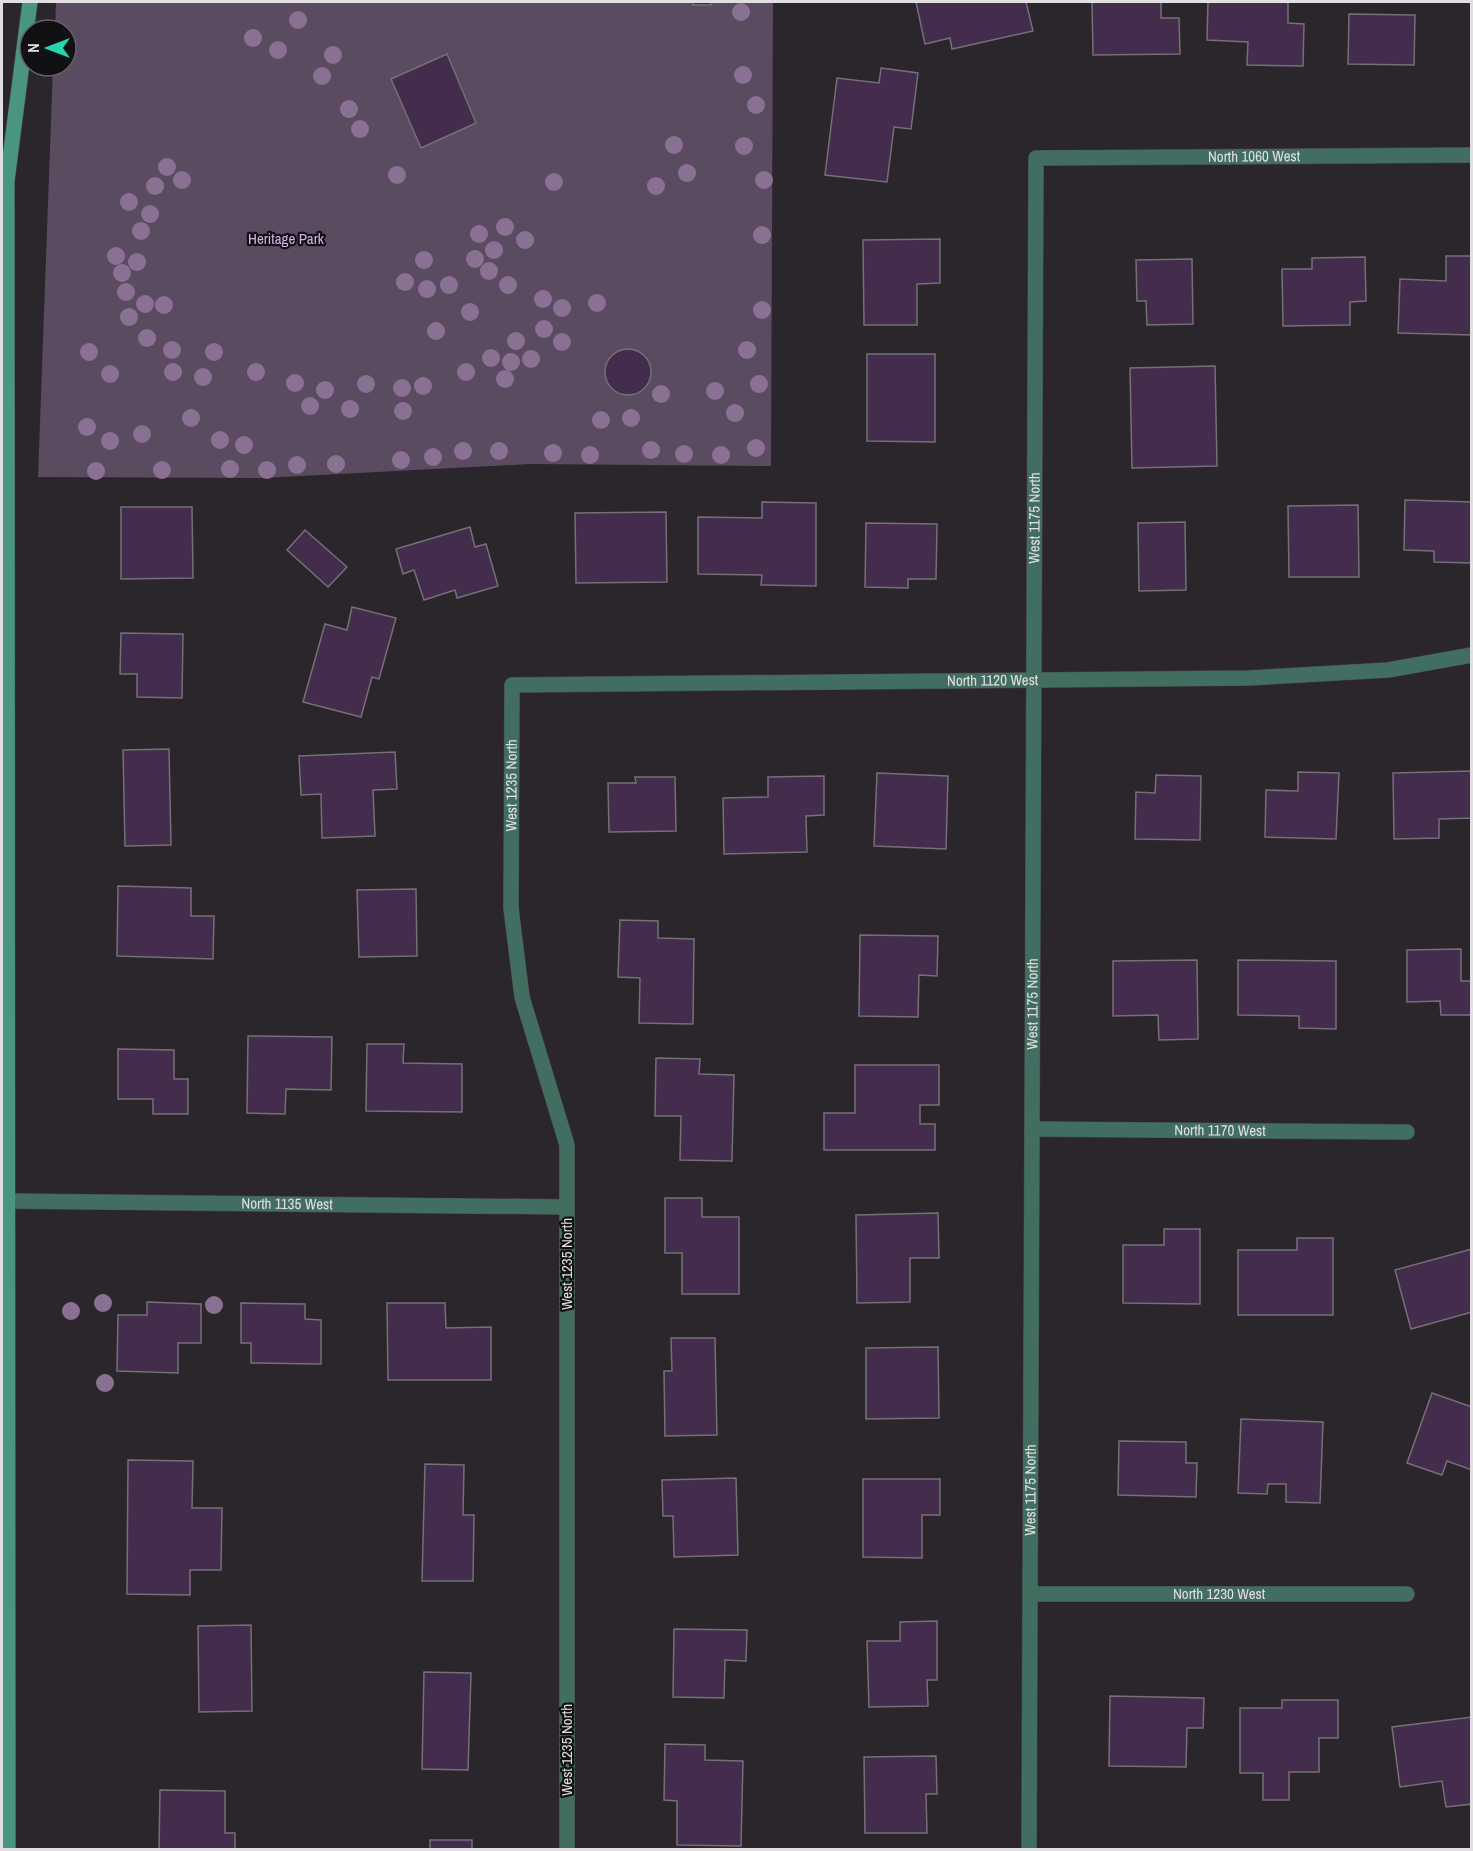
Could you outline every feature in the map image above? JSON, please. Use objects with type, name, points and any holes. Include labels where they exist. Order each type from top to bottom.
[{"type":"street","points":[[8,1850],[7,181],[29,4]]},
{"type":"street","name":"North 1060 West","points":[[1036,159],[1472,155]]},
{"type":"street","name":"West 1175 North","points":[[1029,1850],[1036,159]]},
{"type":"street","name":"North 1120 West","points":[[512,685],[1249,678],[1388,670],[1472,655]]},
{"type":"street","name":"West 1235 North","points":[[512,685],[511,908],[522,997],[567,1146],[567,1850]]},
{"type":"street","name":"North 1170 West","points":[[1032,1129],[1407,1132]]},
{"type":"street","name":"North 1135 West","points":[[8,1201],[567,1207]]},
{"type":"street","name":"North 1230 West","points":[[1030,1594],[1407,1594]]},
{"type":"green space","name":"Heritage Park","points":[[56,2],[773,2],[771,466],[530,464],[263,478],[38,477],[53,78],[78,78],[78,18],[55,18]]},
{"type":"building","points":[[693,2],[711,2],[711,5],[693,5]]},
{"type":"building","points":[[916,2],[1026,2],[1033,31],[952,49],[950,38],[925,44]]},
{"type":"building","points":[[1092,2],[1161,2],[1161,18],[1179,18],[1180,54],[1093,55]]},
{"type":"building","points":[[1208,2],[1288,2],[1288,23],[1304,24],[1303,66],[1247,65],[1248,42],[1207,40]]},
{"type":"building","points":[[1349,14],[1415,15],[1414,65],[1348,64]]},
{"type":"building","points":[[447,54],[476,123],[421,148],[391,79]]},
{"type":"building","points":[[881,68],[918,73],[911,129],[894,127],[887,182],[825,175],[837,78],[879,83]]},
{"type":"building","points":[[940,239],[940,283],[917,284],[917,325],[864,325],[863,240]]},
{"type":"building","points":[[1446,256],[1472,256],[1472,335],[1398,333],[1400,279],[1446,281]]},
{"type":"building","points":[[1365,257],[1366,301],[1350,302],[1350,325],[1283,326],[1282,269],[1312,269],[1312,258]]},
{"type":"building","points":[[1192,259],[1193,324],[1147,325],[1146,301],[1137,301],[1136,260]]},
{"type":"building","points":[[628,349],[644,356],[651,372],[644,388],[628,395],[612,388],[605,372],[612,356]]},
{"type":"building","points":[[867,354],[935,354],[935,442],[867,441]]},
{"type":"building","points":[[1215,366],[1217,466],[1132,468],[1130,368]]},
{"type":"building","points":[[1405,500],[1472,502],[1472,563],[1434,562],[1434,551],[1404,550]]},
{"type":"building","points":[[762,502],[816,503],[816,586],[761,585],[762,575],[698,574],[698,517],[762,518]]},
{"type":"building","points":[[1358,505],[1359,577],[1289,577],[1288,506]]},
{"type":"building","points":[[121,507],[192,507],[193,578],[121,579]]},
{"type":"building","points":[[666,512],[667,582],[576,583],[575,513]]},
{"type":"building","points":[[1185,522],[1186,590],[1139,591],[1138,523]]},
{"type":"building","points":[[866,523],[937,524],[936,579],[908,579],[908,588],[865,587]]},
{"type":"building","points":[[470,527],[475,547],[486,544],[498,586],[457,598],[455,590],[424,600],[414,570],[403,574],[396,549]]},
{"type":"building","points":[[305,530],[347,567],[328,587],[287,550]]},
{"type":"building","points":[[352,607],[396,618],[379,679],[372,677],[361,717],[303,702],[325,624],[347,630]]},
{"type":"building","points":[[121,633],[183,634],[182,698],[137,697],[137,674],[120,674]]},
{"type":"building","points":[[169,749],[171,845],[125,846],[123,750]]},
{"type":"building","points":[[395,752],[397,789],[373,790],[375,836],[322,838],[321,794],[301,795],[299,756]]},
{"type":"building","points":[[1472,771],[1472,818],[1439,819],[1439,838],[1394,839],[1393,773]]},
{"type":"building","points":[[1298,772],[1339,773],[1336,839],[1265,837],[1266,790],[1298,791]]},
{"type":"building","points":[[877,773],[948,776],[946,849],[874,846]]},
{"type":"building","points":[[1156,775],[1201,776],[1200,840],[1135,839],[1136,792],[1155,793]]},
{"type":"building","points":[[824,776],[824,815],[806,816],[807,852],[724,854],[723,798],[768,797],[768,777]]},
{"type":"building","points":[[635,777],[675,777],[676,831],[609,832],[608,783],[636,783]]},
{"type":"building","points":[[118,886],[191,888],[191,916],[214,916],[213,959],[117,956]]},
{"type":"building","points":[[416,889],[417,956],[359,957],[357,890]]},
{"type":"building","points":[[620,920],[658,921],[658,938],[694,939],[693,1024],[639,1023],[640,978],[618,977]]},
{"type":"building","points":[[860,935],[938,936],[937,976],[919,975],[918,1017],[859,1016]]},
{"type":"building","points":[[1461,949],[1461,981],[1472,981],[1472,1015],[1441,1015],[1440,1001],[1407,1002],[1407,950]]},
{"type":"building","points":[[1197,960],[1198,1039],[1159,1040],[1158,1015],[1113,1016],[1113,961]]},
{"type":"building","points":[[1238,960],[1336,961],[1336,1029],[1299,1028],[1299,1016],[1238,1015]]},
{"type":"building","points":[[248,1036],[332,1037],[331,1090],[286,1089],[285,1114],[247,1113]]},
{"type":"building","points":[[367,1044],[404,1044],[403,1063],[462,1064],[462,1112],[366,1111]]},
{"type":"building","points":[[118,1049],[174,1050],[174,1079],[188,1079],[188,1114],[153,1114],[153,1099],[118,1099]]},
{"type":"building","points":[[656,1058],[700,1059],[699,1074],[734,1075],[732,1161],[680,1160],[681,1116],[655,1116]]},
{"type":"building","points":[[855,1065],[939,1065],[939,1105],[920,1105],[920,1124],[935,1124],[935,1150],[824,1150],[824,1113],[855,1113]]},
{"type":"building","points":[[665,1198],[702,1198],[702,1217],[739,1217],[739,1294],[682,1294],[682,1253],[665,1253]]},
{"type":"building","points":[[938,1213],[939,1258],[910,1258],[910,1302],[857,1303],[856,1215]]},
{"type":"building","points":[[1164,1229],[1200,1229],[1200,1304],[1123,1303],[1123,1245],[1164,1245]]},
{"type":"building","points":[[1297,1238],[1333,1238],[1333,1315],[1238,1315],[1238,1250],[1297,1250]]},
{"type":"building","points":[[1472,1249],[1472,1312],[1411,1329],[1395,1270]]},
{"type":"building","points":[[147,1302],[201,1304],[201,1343],[178,1343],[178,1373],[117,1371],[118,1315],[147,1315]]},
{"type":"building","points":[[241,1303],[305,1304],[305,1319],[321,1320],[321,1364],[251,1363],[251,1343],[241,1343]]},
{"type":"building","points":[[387,1303],[445,1303],[446,1328],[491,1327],[491,1380],[388,1380]]},
{"type":"building","points":[[671,1338],[715,1338],[717,1435],[665,1436],[664,1371],[672,1371]]},
{"type":"building","points":[[938,1347],[939,1418],[866,1419],[866,1348]]},
{"type":"building","points":[[1432,1393],[1472,1407],[1472,1470],[1447,1461],[1442,1475],[1407,1463]]},
{"type":"building","points":[[1241,1419],[1323,1422],[1320,1503],[1286,1502],[1286,1484],[1268,1484],[1267,1494],[1238,1493]]},
{"type":"building","points":[[1119,1441],[1186,1442],[1186,1463],[1197,1463],[1196,1497],[1118,1495]]},
{"type":"building","points":[[128,1460],[193,1461],[192,1508],[222,1508],[221,1570],[190,1570],[190,1595],[127,1594]]},
{"type":"building","points":[[425,1464],[464,1465],[463,1515],[474,1515],[473,1581],[422,1581]]},
{"type":"building","points":[[736,1478],[738,1555],[674,1557],[673,1516],[663,1516],[662,1480]]},
{"type":"building","points":[[863,1479],[940,1479],[940,1515],[922,1515],[922,1558],[863,1557]]},
{"type":"building","points":[[937,1621],[937,1680],[927,1680],[928,1706],[869,1707],[867,1641],[900,1641],[900,1622]]},
{"type":"building","points":[[251,1625],[252,1711],[199,1712],[198,1626]]},
{"type":"building","points":[[674,1629],[747,1630],[746,1661],[725,1660],[724,1698],[673,1697]]},
{"type":"building","points":[[424,1672],[471,1673],[468,1770],[422,1769]]},
{"type":"building","points":[[1110,1696],[1204,1698],[1203,1728],[1187,1728],[1186,1767],[1109,1766]]},
{"type":"building","points":[[1282,1700],[1338,1700],[1338,1738],[1319,1738],[1319,1772],[1289,1772],[1289,1800],[1263,1800],[1263,1773],[1240,1773],[1240,1708],[1282,1708]]},
{"type":"building","points":[[1472,1717],[1472,1804],[1446,1807],[1442,1781],[1400,1787],[1392,1727]]},
{"type":"building","points":[[665,1744],[705,1745],[705,1760],[743,1761],[741,1846],[677,1845],[677,1801],[664,1800]]},
{"type":"building","points":[[936,1756],[937,1794],[926,1794],[927,1833],[865,1833],[864,1757]]},
{"type":"building","points":[[160,1790],[225,1791],[225,1833],[235,1833],[235,1850],[159,1850]]},
{"type":"building","points":[[430,1840],[472,1840],[472,1850],[430,1850]]}]
